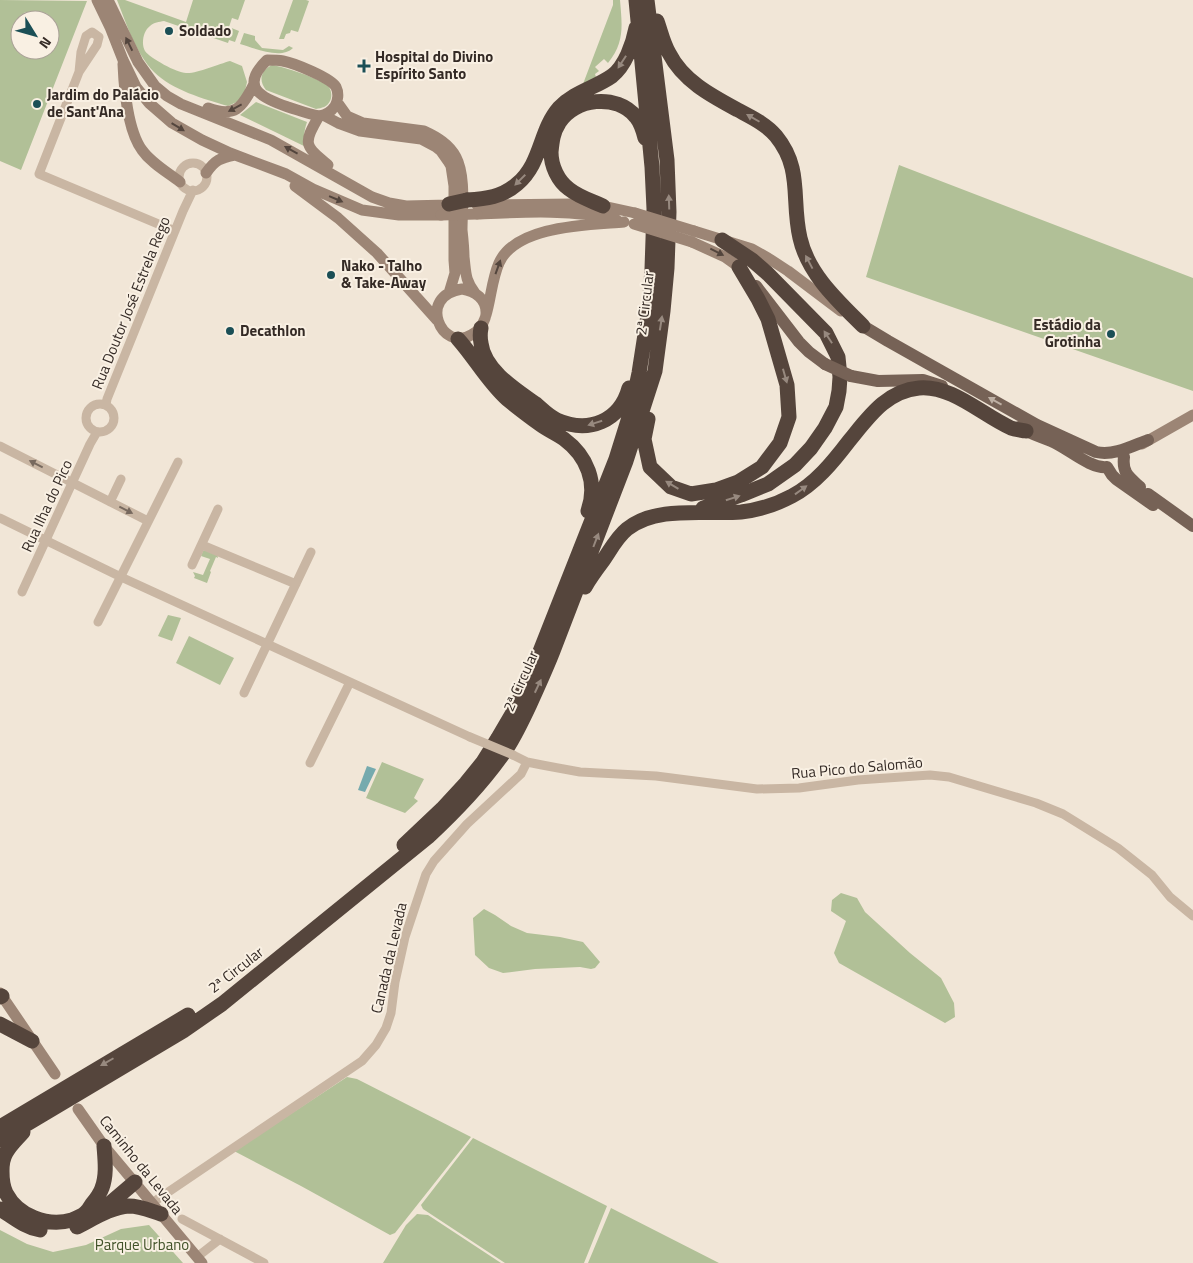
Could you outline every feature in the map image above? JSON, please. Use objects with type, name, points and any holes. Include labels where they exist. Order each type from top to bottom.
[{"type":"highway","name":"2ª Circular","points":[[0,1127],[48,1104],[183,1031],[222,1004],[428,837],[472,793],[508,746],[526,714],[546,670],[626,461],[654,371],[667,268],[669,212],[667,160],[644,9],[636,0]]},
{"type":"highway","name":"2ª Circular","points":[[0,1140],[48,1104],[216,996],[412,838],[448,803],[483,762],[515,709],[539,654],[616,459],[631,411],[639,372],[649,309],[654,209],[644,9]]},
{"type":"highway","points":[[446,207],[474,206],[507,192],[518,184],[529,172],[536,159],[551,118],[561,106],[577,94],[613,75],[623,62],[633,42],[644,9],[657,21],[669,54],[679,68],[696,85],[760,122],[775,135],[789,156],[795,180],[800,238],[808,261],[834,297],[863,326]]},
{"type":"highway","points":[[604,206],[569,189],[558,178],[551,158],[551,152],[554,131],[565,115],[581,105],[593,101],[604,101],[626,108],[641,124],[652,167]]},
{"type":"highway","points":[[687,513],[757,489],[768,484],[795,465],[811,448],[825,428],[836,406],[839,390],[838,357],[826,333],[767,273],[752,260],[722,240]]},
{"type":"highway","points":[[654,371],[644,439],[650,467],[671,487],[691,494],[716,490],[738,482],[762,467],[780,443],[789,417],[787,385],[768,319],[739,267]]},
{"type":"highway","points":[[484,321],[481,346],[486,359],[499,375],[548,415],[582,427],[593,425],[614,415],[623,403],[645,335]]},
{"type":"highway","points":[[458,339],[506,398],[565,440],[577,452],[585,463],[590,475],[592,486],[591,502],[549,616],[547,632]]},
{"type":"highway","points":[[553,651],[590,579],[620,536],[628,529],[654,516],[687,513],[743,512],[773,505],[794,496],[825,471],[879,405],[901,391],[935,388],[950,394],[1012,428],[1032,431]]},
{"type":"highway","points":[[0,1024],[32,1041]]},
{"type":"highway","points":[[0,1115],[48,1104]]},
{"type":"highway","points":[[48,1104],[5,1154],[2,1164],[2,1178],[6,1192],[12,1202],[23,1212],[51,1223],[62,1223],[130,1206],[156,1208]]},
{"type":"highway","points":[[88,1217],[102,1188],[105,1177],[104,1146]]},
{"type":"highway","points":[[0,1209],[16,1221],[34,1229],[49,1232],[63,1231],[70,1229],[88,1217],[131,1178]]},
{"type":"main road","points":[[96,0],[136,86],[149,103],[172,123],[202,140],[286,174],[313,189],[362,210],[399,215],[446,207]]},
{"type":"main road","points":[[108,0],[138,62],[155,86],[167,96],[181,104],[271,140],[372,197],[406,206],[446,207]]},
{"type":"main road","points":[[123,60],[130,121],[137,141],[149,158],[182,184]]},
{"type":"main road","points":[[155,86],[217,111],[228,112],[237,109],[246,100],[254,84],[256,73],[267,60],[282,61],[300,67],[332,82],[337,88],[337,102],[329,113],[321,116],[309,132],[308,143],[311,151],[348,178],[348,184]]},
{"type":"main road","points":[[254,84],[258,92],[271,101],[321,116],[360,131],[421,139],[441,151],[450,166],[454,186],[455,273],[449,292]]},
{"type":"main road","points":[[337,102],[347,116],[363,123],[424,131],[448,146],[456,156],[462,185],[462,230],[465,273],[468,284],[483,302],[484,321]]},
{"type":"main road","points":[[206,173],[217,160],[236,155]]},
{"type":"main road","points":[[260,164],[301,190],[338,218],[378,253],[445,331],[450,336],[458,339],[468,337],[484,321],[498,264],[504,254],[520,240],[531,235],[558,229],[631,220]]},
{"type":"main road","points":[[474,206],[573,204],[604,206],[631,220]]},
{"type":"main road","points":[[474,206],[521,212],[572,213],[631,220],[693,237],[722,240],[752,249],[788,271],[830,304],[863,326],[1193,530]]},
{"type":"main road","points":[[693,237],[739,267],[762,293],[799,342],[825,364],[851,376],[878,381],[923,380],[954,390],[1032,431],[1107,467],[1193,526]]},
{"type":"main road","points":[[437,320],[437,308],[440,301],[449,292],[462,289],[475,293]]},
{"type":"main road","points":[[1107,467],[1148,440],[1193,415]]},
{"type":"main road","points":[[1032,431],[1106,454],[1117,452],[1148,440]]},
{"type":"main road","points":[[1124,456],[1125,472],[1144,491]]},
{"type":"main road","points":[[1107,467],[1112,475],[1153,505]]},
{"type":"main road","points":[[1,995],[55,1074]]},
{"type":"main road","name":"Caminho da Levada","points":[[78,1109],[104,1146],[200,1260]]},
{"type":"street","points":[[79,72],[39,174],[174,231]]},
{"type":"street","points":[[194,163],[200,164],[206,173],[207,178],[202,187],[193,190],[188,189],[182,184],[179,176],[180,171],[184,167],[194,163]]},
{"type":"street","name":"Rua Doutor José Estrela Rego","points":[[182,184],[183,211]]},
{"type":"street","name":"Rua Doutor José Estrela Rego","points":[[106,405],[174,231],[193,190]]},
{"type":"street","points":[[106,405],[113,411],[115,420],[109,430],[103,433],[97,432],[92,430],[87,423],[87,414],[92,407],[106,405]]},
{"type":"street","name":"Rua Ilha do Pico","points":[[22,592],[97,432]]},
{"type":"street","points":[[0,446],[148,521]]},
{"type":"street","points":[[98,622],[178,462]]},
{"type":"street","points":[[110,502],[121,479]]},
{"type":"street","points":[[192,565],[218,509]]},
{"type":"street","name":"Rua Pico do Salomão","points":[[0,518],[350,682],[528,762],[563,770],[656,776],[757,789],[799,788],[858,780],[930,775],[948,778],[1036,803],[1063,814],[1118,848],[1152,875],[1170,897],[1193,916]]},
{"type":"street","points":[[202,545],[296,584]]},
{"type":"street","points":[[244,693],[312,552]]},
{"type":"street","points":[[310,763],[350,682]]},
{"type":"street","name":"Canada da Levada","points":[[156,1208],[362,1061],[376,1045],[386,1028],[391,1013],[395,982],[405,937],[426,874],[434,861],[467,824],[521,774],[528,762]]},
{"type":"street","points":[[182,1220],[264,1263]]},
{"type":"street","points":[[200,1260],[220,1239]]},
{"type":"green space","points":[[0,0],[87,1],[21,170],[0,161]]},
{"type":"green space","points":[[117,0],[125,0],[186,22],[193,0],[245,0],[238,20],[232,18],[229,27],[239,31],[235,42],[229,40],[228,43],[164,21],[155,23],[148,28],[144,34],[143,41],[145,51],[148,54],[176,71],[196,72],[230,61],[242,66],[247,82],[243,99],[228,106],[179,89],[161,78],[142,56]]},
{"type":"green space","points":[[293,0],[309,1],[298,32],[291,30],[284,39],[279,39]]},
{"type":"green space","points":[[613,0],[620,0],[622,25],[620,40],[608,63],[604,59],[595,67],[599,71],[595,74],[596,77],[583,84],[613,5]]},
{"type":"green space","points":[[244,33],[255,36],[255,40],[262,48],[283,50],[289,46],[293,48],[282,53],[275,53],[252,48],[240,44]]},
{"type":"green space","points":[[272,65],[301,73],[324,83],[331,91],[329,103],[324,107],[316,109],[266,90],[261,79],[263,72]]},
{"type":"green space","points":[[256,102],[307,122],[304,134],[306,147],[240,115]]},
{"type":"green space","name":"Estádio da Grotinha","points":[[899,165],[1193,278],[1193,391],[866,277]]},
{"type":"green space","points":[[208,550],[217,553],[218,558],[216,557],[207,583],[194,578],[193,572],[203,575],[210,559],[201,556],[203,551]]},
{"type":"green space","points":[[168,615],[181,618],[172,641],[158,636]]},
{"type":"green space","points":[[189,636],[234,658],[220,685],[176,663]]},
{"type":"green space","points":[[382,762],[424,779],[414,798],[418,801],[405,813],[366,798]]},
{"type":"green space","points":[[841,893],[857,898],[865,912],[941,978],[954,1003],[955,1017],[945,1023],[839,963],[834,953],[846,921],[831,911],[832,900]]},
{"type":"green space","points":[[484,909],[511,926],[527,933],[583,942],[600,962],[595,968],[591,969],[580,967],[535,969],[503,973],[489,968],[475,955],[473,918]]},
{"type":"green space","points":[[347,1077],[357,1079],[471,1137],[395,1233],[390,1235],[234,1151]]},
{"type":"green space","points":[[473,1138],[607,1206],[584,1263],[505,1263],[423,1209],[421,1205]]},
{"type":"green space","points":[[611,1208],[719,1263],[588,1263]]},
{"type":"green space","points":[[417,1214],[428,1215],[501,1263],[383,1263],[406,1225]]},
{"type":"green space","name":"Parque Urbano","points":[[149,1225],[183,1263],[0,1263],[0,1230],[27,1244],[53,1252],[86,1245],[121,1229]]},
{"type":"water","points":[[367,766],[376,769],[365,792],[358,790]]},
{"type":"place","name":"Soldado","points":[[169,31]]},
{"type":"place","name":"Hospital do Divino Espírito Santo","points":[[364,66]]},
{"type":"place","name":"Jardim do Palácio de Sant'Ana","points":[[37,104]]},
{"type":"place","name":"Nako - Talho & Take-Away","points":[[331,275]]},
{"type":"place","name":"Decathlon","points":[[230,331]]},
{"type":"place","name":"Estádio da Grotinha","points":[[1111,334]]}]
